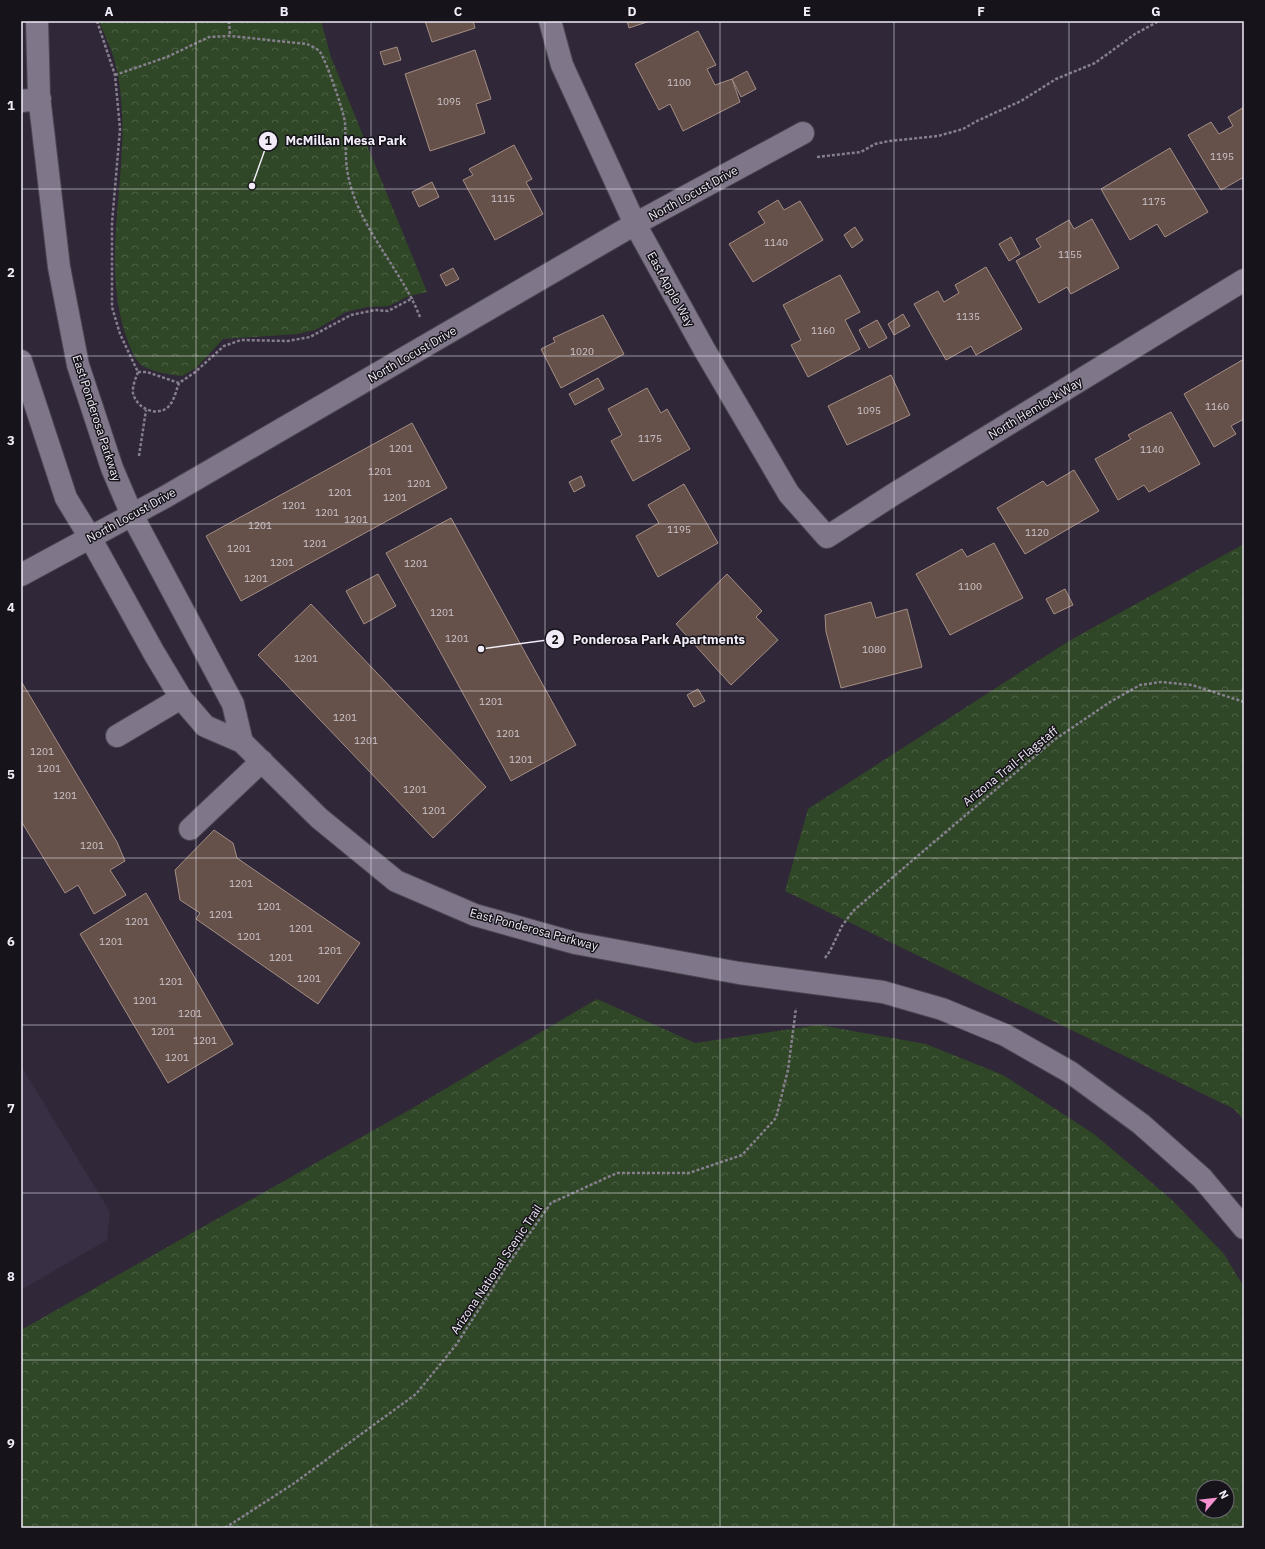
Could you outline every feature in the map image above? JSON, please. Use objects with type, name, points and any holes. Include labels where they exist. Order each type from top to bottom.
[{"type":"street","name":"East Ponderosa Parkway","points":[[37,21],[31,100],[59,267],[78,365],[112,468],[132,515],[233,704],[242,742]]},
{"type":"street","name":"East Apple Way","points":[[550,21],[562,65],[635,224],[704,349],[789,494],[828,537]]},
{"type":"street","name":"North Locust Drive","points":[[21,575],[132,515],[635,224],[803,133]]},
{"type":"street","name":"North Hemlock Way","points":[[828,537],[908,486],[1244,280]]},
{"type":"street","name":"East Ponderosa Parkway","points":[[21,361],[66,498],[91,538],[154,653],[181,698],[205,726],[242,742],[319,818],[396,881],[475,915],[575,942],[740,973],[883,992],[942,1009],[1005,1035],[1070,1072],[1141,1124],[1202,1178],[1244,1228]]},
{"type":"street","points":[[117,736],[181,698]]},
{"type":"street","points":[[190,829],[262,761]]},
{"type":"path","points":[[97,21],[115,75],[120,129],[110,261],[112,306],[120,334],[138,372],[132,391],[136,401],[146,410],[158,412],[167,407],[174,399],[179,383],[194,373],[224,346],[241,340],[288,341],[310,337],[351,315],[375,310],[388,311],[413,298],[365,221],[353,193],[347,168],[345,121],[326,61],[319,50],[307,44],[230,36],[209,37],[167,57],[115,75]]},
{"type":"path","points":[[229,21],[230,36]]},
{"type":"path","points":[[815,158],[861,152],[875,144],[889,141],[938,136],[963,130],[977,121],[1021,101],[1056,79],[1095,63],[1135,34],[1159,21]]},
{"type":"path","points":[[138,372],[147,372],[179,383]]},
{"type":"path","points":[[139,456],[146,410]]},
{"type":"path","name":"Arizona Trail-Flagstaff","points":[[830,951],[842,926],[853,911],[1054,740],[1110,702],[1140,685],[1161,682],[1192,685],[1244,702]]},
{"type":"path","name":"Arizona National Scenic Trail","points":[[225,1528],[293,1484],[416,1394],[456,1345],[506,1267],[551,1203],[617,1173],[689,1173],[742,1155],[776,1118],[788,1070],[797,1000]]},
{"type":"shaded area","points":[[21,1066],[110,1212],[107,1240],[21,1290]]},
{"type":"green space","points":[[99,21],[321,21],[331,57],[427,292],[409,296],[389,306],[367,307],[346,312],[315,330],[297,334],[223,339],[196,368],[182,376],[166,374],[142,366],[137,360],[128,341],[118,306],[115,278],[115,251],[121,167],[122,106],[115,61]]},
{"type":"green space","points":[[1244,544],[1244,1120],[1234,1109],[785,891],[808,809],[1069,641]]},
{"type":"green space","points":[[597,999],[695,1043],[819,1025],[926,1044],[1003,1075],[1094,1134],[1172,1200],[1224,1254],[1244,1287],[1244,1528],[21,1528],[21,1330],[411,1109]]},
{"type":"building","points":[[425,21],[473,21],[475,28],[432,42]]},
{"type":"building","points":[[627,21],[650,21],[629,28]]},
{"type":"building","points":[[698,31],[716,65],[707,69],[715,85],[732,79],[740,102],[683,131],[670,104],[659,110],[635,64]]},
{"type":"building","points":[[397,47],[401,60],[384,65],[380,52]]},
{"type":"building","points":[[475,50],[491,99],[476,104],[485,133],[430,151],[405,74]]},
{"type":"building","points":[[747,71],[756,89],[741,97],[732,79]]},
{"type":"building","points":[[1244,107],[1244,177],[1221,190],[1188,135],[1211,122],[1219,134],[1233,126],[1228,117]]},
{"type":"building","points":[[514,145],[532,179],[526,182],[543,214],[495,240],[463,180],[473,175],[469,169]]},
{"type":"building","points":[[1170,148],[1208,212],[1165,237],[1157,224],[1130,240],[1101,189]]},
{"type":"building","points":[[432,182],[439,197],[419,207],[412,192]]},
{"type":"building","points":[[778,200],[784,210],[800,201],[823,240],[753,282],[729,244],[765,223],[758,212]]},
{"type":"building","points":[[1092,219],[1119,268],[1071,294],[1067,287],[1039,303],[1016,261],[1041,247],[1036,239],[1069,220],[1074,229]]},
{"type":"building","points":[[855,227],[863,240],[852,248],[844,235]]},
{"type":"building","points":[[1011,237],[1020,254],[1009,261],[999,244]]},
{"type":"building","points":[[986,267],[1022,329],[976,355],[971,346],[946,360],[914,304],[938,291],[944,302],[959,293],[955,285]]},
{"type":"building","points":[[453,268],[459,279],[446,286],[440,275]]},
{"type":"building","points":[[840,275],[860,312],[845,320],[860,349],[808,377],[791,345],[801,340],[783,305]]},
{"type":"building","points":[[903,314],[910,326],[894,335],[888,324]]},
{"type":"building","points":[[603,315],[624,354],[561,388],[541,349],[555,342],[553,338]]},
{"type":"building","points":[[877,320],[887,338],[869,348],[859,330]]},
{"type":"building","points":[[1244,359],[1244,419],[1231,426],[1236,434],[1214,447],[1184,394]]},
{"type":"building","points":[[891,375],[910,415],[847,445],[828,406]]},
{"type":"building","points":[[598,378],[604,389],[575,405],[569,394]]},
{"type":"building","points":[[647,388],[661,413],[667,409],[690,449],[633,481],[611,441],[622,435],[608,409]]},
{"type":"building","points":[[1171,412],[1200,464],[1149,492],[1144,485],[1118,500],[1095,459],[1131,439],[1128,435]]},
{"type":"building","points":[[412,423],[447,488],[241,601],[206,536]]},
{"type":"building","points":[[1074,470],[1099,511],[1025,554],[997,508],[1043,481],[1047,486]]},
{"type":"building","points":[[581,476],[585,486],[574,492],[569,482]]},
{"type":"building","points":[[684,484],[718,543],[658,577],[636,536],[659,523],[648,505]]},
{"type":"building","points":[[451,518],[576,745],[511,781],[386,553]]},
{"type":"building","points":[[994,543],[1023,598],[950,635],[916,574],[962,549],[967,557]]},
{"type":"building","points":[[378,574],[396,606],[364,624],[346,591]]},
{"type":"building","points":[[727,574],[762,611],[756,617],[778,640],[731,685],[676,624]]},
{"type":"building","points":[[1065,589],[1073,605],[1054,614],[1046,599]]},
{"type":"building","points":[[871,602],[876,618],[907,609],[922,667],[841,688],[826,632],[825,615]]},
{"type":"building","points":[[311,604],[486,787],[433,838],[258,655]]},
{"type":"building","points":[[21,681],[117,842],[125,861],[110,870],[126,895],[94,914],[78,885],[65,893],[21,821]]},
{"type":"building","points":[[698,689],[705,701],[694,707],[687,695]]},
{"type":"building","points":[[214,830],[233,843],[237,858],[360,943],[318,1004],[196,919],[200,913],[180,900],[175,870]]},
{"type":"building","points":[[146,893],[233,1044],[168,1083],[80,934]]},
{"type":"place","name":"McMillan Mesa Park","points":[[252,186]]},
{"type":"place","name":"Ponderosa Park Apartments","points":[[481,649]]}]
